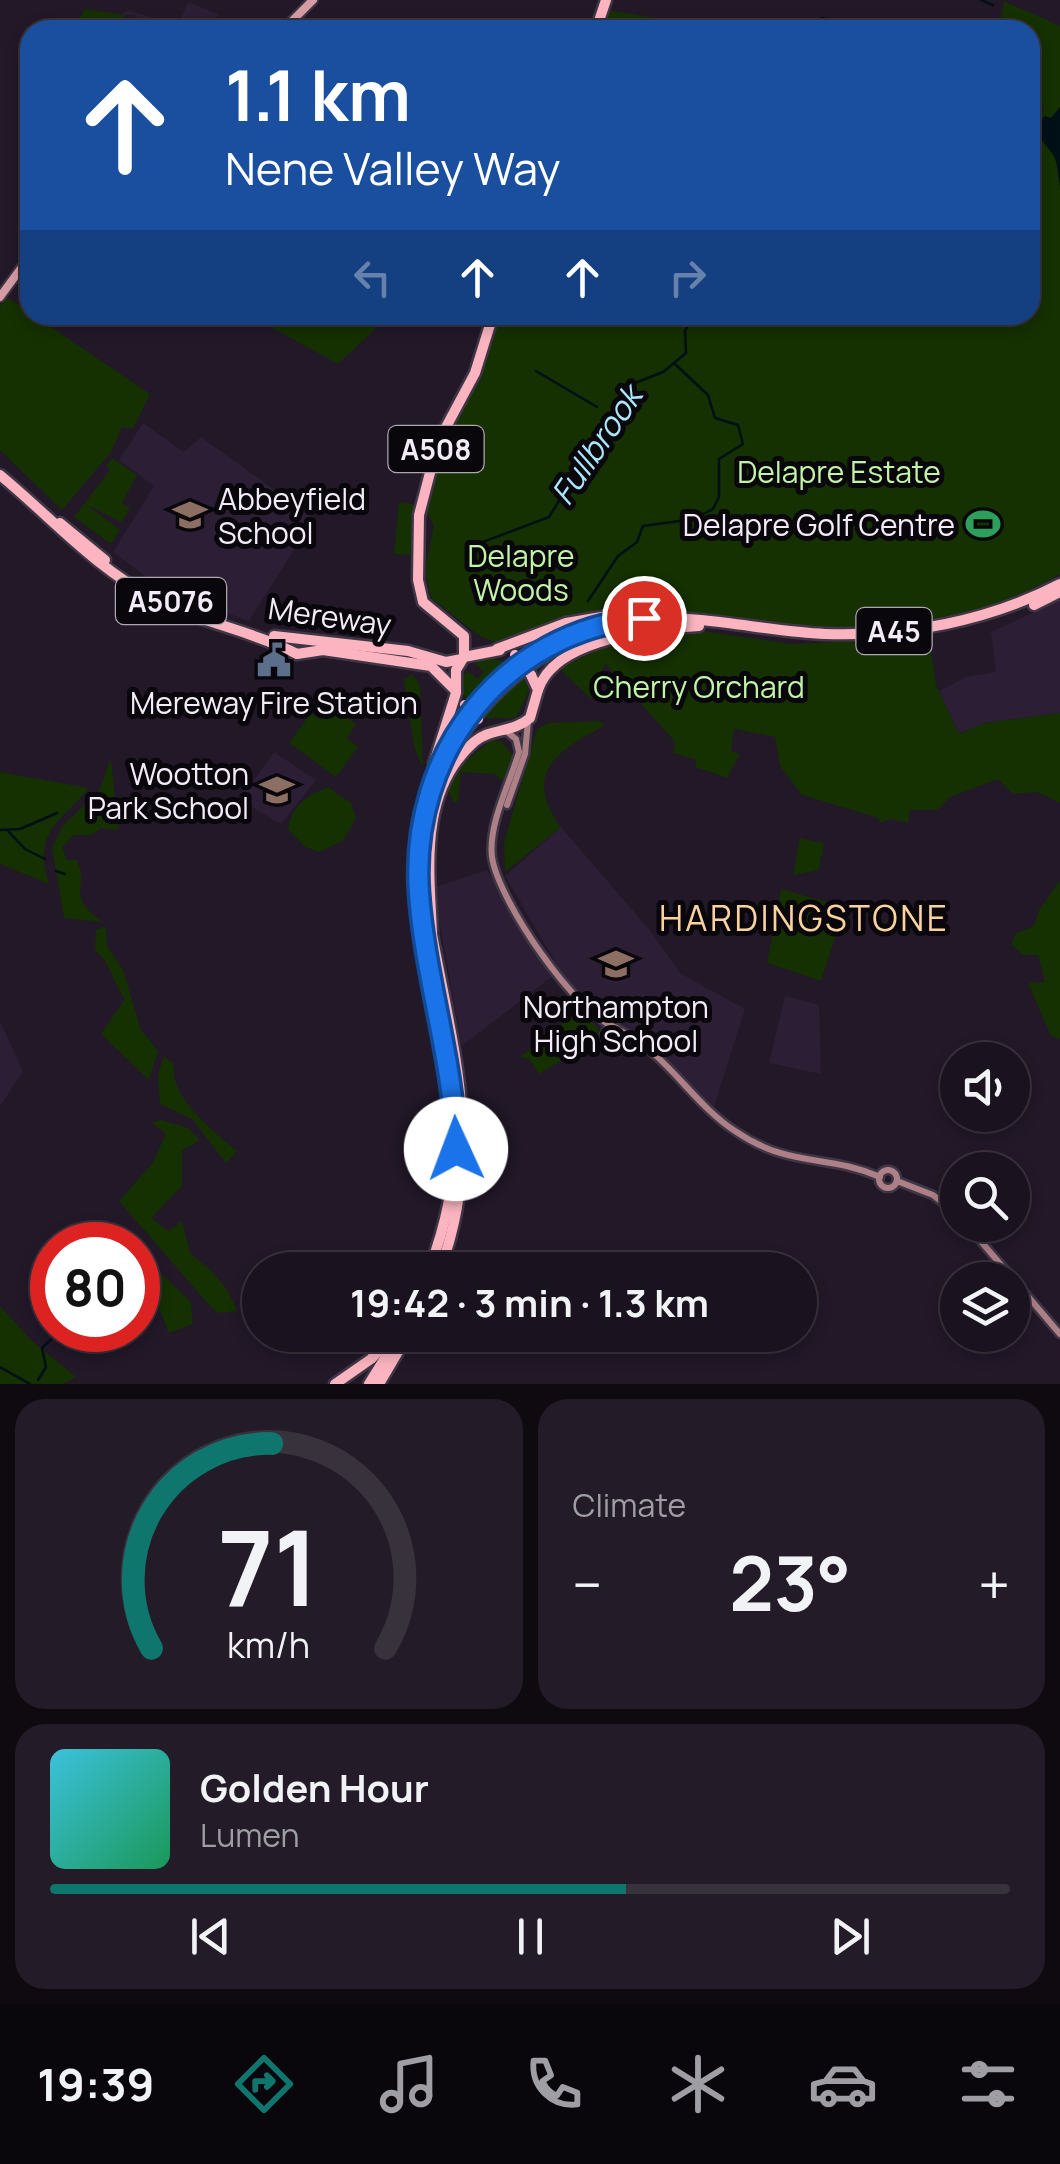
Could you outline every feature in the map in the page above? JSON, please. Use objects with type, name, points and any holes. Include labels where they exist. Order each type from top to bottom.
[{"type":"highway","name":"A508","points":[[463,658],[464,636],[436,617],[420,592],[419,515],[438,442],[475,373],[490,325]]},
{"type":"highway","name":"Mereway","points":[[0,472],[104,559],[198,613],[286,638],[408,652],[446,662],[463,658]]},
{"type":"highway","name":"Mereway","points":[[0,472],[90,557],[176,608],[280,643],[297,654],[323,650],[431,666],[456,692]]},
{"type":"highway","name":"A45","points":[[439,1252],[456,1149],[450,1071],[419,889],[425,808],[443,757],[475,705],[516,665],[611,622],[644,618],[828,634],[900,630],[1000,611],[1058,590]]},
{"type":"highway","name":"A45","points":[[444,1252],[461,1187],[464,1114],[424,885],[424,847],[430,809],[444,771],[471,722],[499,690],[566,640],[627,626],[700,626],[811,638],[900,635],[1002,617],[1058,590]]},
{"type":"highway","points":[[425,808],[456,692],[455,676],[463,658],[566,623],[610,614],[668,615],[729,624]]},
{"type":"highway","points":[[436,617],[463,627],[492,649],[514,655],[538,690]]},
{"type":"highway","points":[[432,938],[428,851],[437,805],[467,749],[482,736],[529,720],[538,690],[554,668],[608,639],[700,626]]},
{"type":"highway","points":[[456,692],[478,720],[503,731]]},
{"type":"highway","points":[[335,1384],[378,1352]]},
{"type":"highway","points":[[369,1384],[387,1352]]},
{"type":"highway","points":[[381,1382],[398,1352]]},
{"type":"main road","points":[[293,20],[313,0]]},
{"type":"main road","points":[[0,296],[20,269]]},
{"type":"main road","points":[[494,834],[523,762],[529,720]]},
{"type":"main road","points":[[503,731],[516,739],[520,752],[494,834],[492,860],[500,881],[562,985],[606,1028],[638,1040],[674,1070],[724,1123],[769,1151],[805,1162],[848,1164],[880,1176],[886,1188],[897,1181]]},
{"type":"main road","points":[[606,1028],[608,1040],[618,1034]]},
{"type":"main road","points":[[880,1176],[890,1170],[897,1181],[940,1201]]},
{"type":"main road","points":[[982,1242],[1059,1332]]},
{"type":"shaded area","points":[[188,2],[218,14],[215,20],[180,20]]},
{"type":"shaded area","points":[[127,10],[161,20],[134,20],[136,15],[121,15]]},
{"type":"shaded area","points":[[1060,107],[1060,187],[1056,160],[1040,135],[1044,116],[1051,118]]},
{"type":"shaded area","name":"Abbeyfield School","points":[[143,423],[184,452],[201,437],[314,518],[249,621],[166,591],[113,552],[154,486],[119,460]]},
{"type":"shaded area","points":[[1060,600],[1060,713],[984,723],[959,734],[939,691],[966,677],[996,672],[991,632]]},
{"type":"shaded area","name":"Wootton Park School","points":[[274,752],[316,780],[281,824],[240,800]]},
{"type":"shaded area","name":"Northampton High School","points":[[561,827],[648,928],[680,973],[745,1009],[714,1107],[672,1064],[589,1007],[567,982],[505,876]]},
{"type":"shaded area","points":[[487,870],[554,975],[462,1046],[433,888]]},
{"type":"shaded area","points":[[785,996],[819,1005],[821,1074],[769,1063]]},
{"type":"shaded area","points":[[0,1021],[23,1071],[1,1105],[0,1104]]},
{"type":"green space","name":"Delapre Golf Centre","points":[[1004,1],[1060,26],[1060,574],[989,606],[910,623],[787,626],[641,609],[578,619],[499,643],[481,637],[431,598],[425,570],[434,525],[426,511],[446,440],[477,383],[496,325],[1040,325],[1040,121],[1044,106],[1040,106],[1040,20],[1001,20]]},
{"type":"green space","points":[[84,9],[125,15],[123,20],[80,20]]},
{"type":"green space","points":[[607,10],[670,20],[604,20]]},
{"type":"green space","points":[[7,297],[20,306],[20,325],[48,325],[150,394],[133,429],[122,427],[111,452],[62,510],[0,450],[0,306]]},
{"type":"green space","points":[[267,325],[380,325],[338,364]]},
{"type":"green space","points":[[112,458],[137,475],[122,503],[130,509],[121,522],[85,504],[120,530],[111,544],[74,517],[110,470],[106,466]]},
{"type":"green space","points":[[399,502],[417,505],[412,555],[394,554]]},
{"type":"green space","name":"Cherry Orchard","points":[[702,631],[792,644],[929,637],[936,685],[959,734],[984,723],[1060,713],[1060,803],[1037,792],[1013,794],[998,779],[950,797],[937,810],[910,810],[908,823],[890,819],[880,823],[878,818],[802,795],[780,766],[775,737],[734,729],[731,751],[740,754],[727,778],[695,767],[696,760],[673,753],[675,742],[605,663],[591,699],[559,668],[616,641]]},
{"type":"green space","points":[[479,656],[513,663],[469,705],[461,684],[467,671],[477,678],[484,672],[471,660]]},
{"type":"green space","points":[[524,673],[529,691],[516,718],[484,718]]},
{"type":"green space","points":[[412,674],[420,685],[423,768],[414,747],[404,679]]},
{"type":"green space","points":[[330,706],[356,724],[347,738],[358,747],[336,777],[289,743],[311,713],[321,720]]},
{"type":"green space","points":[[600,721],[604,726],[560,754],[545,777],[550,808],[561,827],[505,872],[504,842],[537,729],[548,723]]},
{"type":"green space","points":[[491,740],[501,741],[513,755],[504,782],[494,774],[461,772],[458,801],[454,803],[448,790],[464,763]]},
{"type":"green space","points":[[111,758],[118,830],[101,828],[91,835],[74,835],[62,847],[67,860],[77,860],[84,905],[103,922],[64,918],[52,848],[63,825],[99,791]]},
{"type":"green space","points":[[0,772],[89,788],[59,820],[47,840],[44,852],[49,884],[0,864]]},
{"type":"green space","points":[[328,787],[351,803],[356,818],[343,841],[319,852],[305,847],[288,829],[301,802]]},
{"type":"green space","points":[[800,838],[824,843],[819,870],[793,875]]},
{"type":"green space","points":[[1060,880],[1060,1039],[1051,1036],[1028,983],[1045,982],[1038,955],[1023,955],[1011,944],[1016,933],[1034,926],[1039,910]]},
{"type":"green space","points":[[781,889],[845,907],[821,981],[767,963]]},
{"type":"green space","points":[[106,926],[107,946],[123,970],[141,1030],[158,1051],[149,1080],[101,1034],[125,999],[95,950],[96,930]]},
{"type":"green space","points":[[581,1009],[598,1029],[599,1037],[539,1074],[529,1059],[520,1057]]},
{"type":"green space","points":[[164,1056],[174,1064],[174,1076],[185,1100],[237,1151],[226,1163],[193,1120],[160,1104],[158,1074]]},
{"type":"green space","points":[[162,1120],[188,1128],[200,1140],[182,1151],[182,1186],[151,1218],[157,1222],[137,1222],[119,1201],[152,1164],[166,1134],[151,1122]]},
{"type":"green space","points":[[182,1221],[190,1253],[223,1284],[237,1311],[218,1313],[160,1248],[160,1224],[169,1231]]},
{"type":"green space","points":[[160,1272],[191,1302],[193,1324],[169,1333],[160,1311]]},
{"type":"green space","points":[[0,1306],[30,1339],[30,1352],[46,1352],[76,1377],[62,1384],[0,1384]]},
{"type":"waterway","points":[[981,0],[993,5]]},
{"type":"waterway","points":[[822,18],[828,20]]},
{"type":"waterway","name":"Fullbrook","points":[[467,548],[549,517],[576,473],[594,460],[591,445],[630,385],[663,372],[686,353],[688,325]]},
{"type":"waterway","points":[[588,601],[618,556],[637,542],[643,526],[694,519],[713,509],[719,497],[719,459],[743,444],[738,425],[715,418],[708,395],[675,364]]},
{"type":"waterway","points":[[536,371],[597,407]]},
{"type":"waterway","points":[[0,830],[20,829],[57,813]]},
{"type":"waterway","points":[[7,830],[25,849],[45,859]]},
{"type":"waterway","points":[[56,871],[65,874]]},
{"type":"waterway","points":[[38,1380],[46,1367],[43,1352]]},
{"type":"waterway","points":[[0,1367],[30,1384]]},
{"type":"place","name":"Abbeyfield School","points":[[190,515]]},
{"type":"place","name":"Delapre Golf Centre","points":[[983,524]]},
{"type":"place","name":"Mereway Fire Station","points":[[274,660]]},
{"type":"place","name":"Wootton Park School","points":[[277,790]]},
{"type":"place","name":"Northampton High School","points":[[616,964]]},
{"type":"district","name":"HARDINGSTONE","points":[[804,918]]},
{"type":"route","points":[[456,1149],[450,1071],[419,889],[422,825],[437,771],[465,718],[516,665],[575,632],[644,618]]},
{"type":"park label","name":"Delapre Estate","points":[[839,471]]},
{"type":"park label","name":"Delapre Woods","points":[[521,572]]}]
